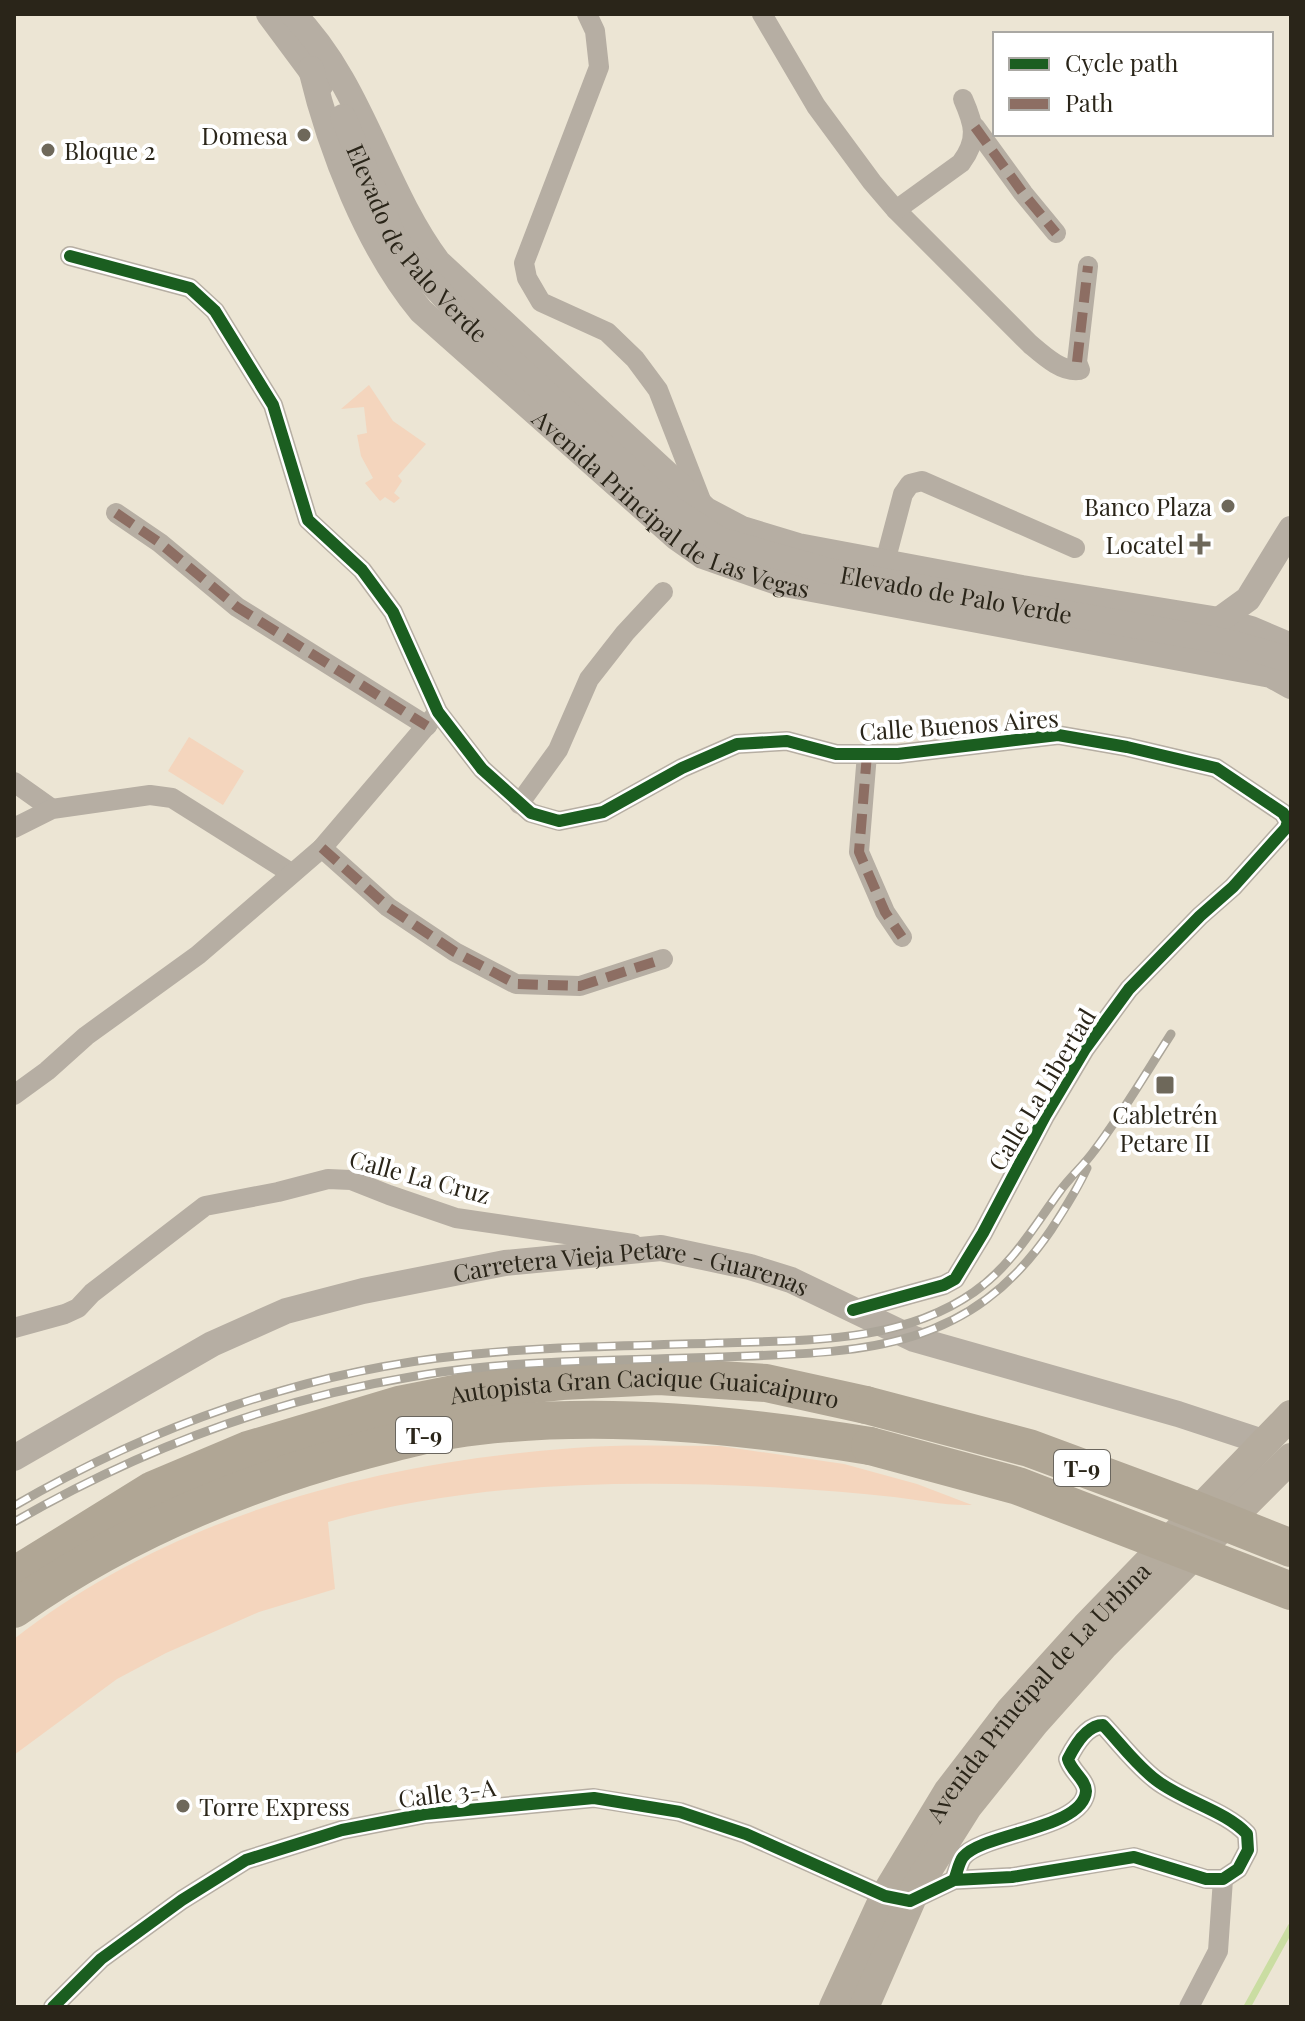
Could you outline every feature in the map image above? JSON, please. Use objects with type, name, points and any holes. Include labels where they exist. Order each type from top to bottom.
[{"type":"highway","name":"Autopista Gran Cacique Guaicaipuro","points":[[14,1576],[153,1490],[248,1450],[399,1405],[475,1390],[659,1376],[766,1383],[866,1405],[1029,1448],[1291,1548]]},
{"type":"highway","name":"Autopista Gran Cacique Guaicaipuro","points":[[14,1609],[107,1551],[195,1508],[319,1462],[426,1435],[477,1426],[577,1419],[659,1421],[773,1430],[870,1446],[1018,1486],[1291,1591]]},
{"type":"main road","name":"Avenida Principal de La Urbina","points":[[834,2007],[898,1899],[948,1792],[1011,1710],[1086,1627],[1291,1415]]},
{"type":"main road","name":"Avenida Principal de La Urbina","points":[[864,2007],[898,1899],[967,1807],[1035,1722],[1103,1646],[1291,1458]]},
{"type":"street","name":"Avenida Principal de Las Vegas","points":[[269,14],[354,98],[417,234],[438,262],[706,510],[742,529],[798,546],[1219,620],[1251,629],[1286,656]]},
{"type":"street","name":"Avenida Principal de Las Vegas","points":[[293,14],[309,30],[320,65],[319,102],[373,237],[399,284],[421,311],[676,537],[703,556],[780,583],[1286,656]]},
{"type":"street","points":[[587,14],[595,31],[599,67],[524,263],[527,278],[541,302],[607,332],[635,359],[658,390],[706,510]]},
{"type":"street","points":[[762,14],[816,106],[896,210],[1030,344],[1055,363],[1074,372],[1080,370],[1077,362],[1088,266]]},
{"type":"street","name":"Elevado de Palo Verde","points":[[320,65],[395,240],[422,273],[464,318],[672,509],[720,540],[828,571],[1228,642],[1286,656]]},
{"type":"street","points":[[963,99],[975,127],[1056,233]]},
{"type":"street","points":[[896,210],[961,163],[975,127]]},
{"type":"street","name":"Calle Buenos Aires","points":[[70,256],[190,288],[215,311],[273,405],[308,520],[362,570],[393,612],[432,719],[531,813],[559,821],[603,812],[682,768],[737,744],[787,741],[836,754],[898,754],[1058,735],[1216,768],[1283,813],[1288,821]]},
{"type":"street","points":[[885,562],[903,494],[910,484],[922,481],[1075,548]]},
{"type":"street","points":[[14,1095],[86,1036],[198,955],[322,848],[432,719],[237,607],[160,543],[116,513]]},
{"type":"street","points":[[1219,620],[1248,599],[1291,529]]},
{"type":"street","points":[[519,804],[558,750],[589,679],[663,592]]},
{"type":"street","points":[[867,754],[859,852],[885,912],[902,937]]},
{"type":"street","points":[[14,782],[52,809]]},
{"type":"street","points":[[14,828],[52,809],[150,795],[172,798],[291,873]]},
{"type":"street","name":"Calle La Libertad","points":[[853,1310],[944,1285],[955,1279],[1085,1049],[1129,989],[1200,916],[1233,887],[1286,828],[1288,821]]},
{"type":"street","points":[[322,848],[388,907],[455,952],[516,984],[580,986],[663,959]]},
{"type":"street","name":"Calle La Cruz","points":[[14,1328],[78,1308],[92,1293],[205,1206],[328,1179],[351,1180],[456,1218],[661,1248]]},
{"type":"street","name":"Carretera Vieja Petare - Guarenas","points":[[14,1458],[212,1344],[286,1311],[363,1291],[505,1263],[661,1248],[758,1269],[791,1280],[914,1339],[1178,1414],[1263,1442]]},
{"type":"street","points":[[898,1899],[954,1880],[1012,1877],[1134,1857],[1206,1879],[1223,1879],[1238,1869],[1248,1850],[1247,1834],[1240,1826],[1194,1804],[1155,1780],[1103,1725],[1097,1725],[1087,1731],[1068,1759],[1086,1791],[1082,1801],[1066,1815],[1025,1833],[975,1848],[962,1858],[954,1880]]},
{"type":"street","name":"Calle 3-A","points":[[53,2007],[101,1959],[182,1900],[246,1860],[342,1830],[425,1814],[594,1798],[680,1812],[746,1834],[898,1899]]},
{"type":"street","points":[[1189,2007],[1218,1951],[1223,1879]]},
{"type":"shaded area","points":[[369,385],[393,421],[426,444],[398,476],[402,481],[394,493],[400,498],[394,503],[385,497],[380,501],[365,483],[373,478],[361,456],[357,435],[367,433],[364,407],[341,409]]},
{"type":"shaded area","points":[[189,737],[244,771],[223,805],[168,771]]},
{"type":"shaded area","points":[[720,1446],[844,1464],[917,1484],[972,1505],[785,1488],[613,1484],[555,1486],[440,1498],[328,1522],[335,1589],[259,1612],[166,1653],[117,1679],[14,1755],[14,1639],[76,1596],[141,1559],[209,1528],[280,1502],[426,1466],[574,1448]]},
{"type":"waterway","points":[[1247,2007],[1291,1927]]},
{"type":"railway","points":[[14,1506],[66,1477],[175,1427],[231,1406],[347,1374],[496,1352],[850,1336],[915,1321],[945,1309],[974,1292],[1011,1258],[1104,1137],[1171,1034]]},
{"type":"railway","points":[[14,1522],[158,1450],[259,1413],[363,1386],[491,1366],[815,1353],[904,1339],[944,1324],[982,1302],[1018,1271],[1051,1230],[1087,1168]]},
{"type":"marked path","points":[[975,127],[1056,233]]},
{"type":"marked path","points":[[1077,362],[1088,266]]},
{"type":"marked path","points":[[116,513],[160,543],[237,607],[427,726]]},
{"type":"marked path","points":[[867,754],[859,852],[885,912],[902,937]]},
{"type":"marked path","points":[[322,848],[388,907],[455,952],[516,984],[580,986],[663,959]]},
{"type":"cycle path","points":[[70,256],[190,288],[215,311],[273,405],[308,520],[362,570],[393,612],[438,712],[482,769],[531,813],[559,821],[603,812],[682,768],[737,744],[787,741],[836,754],[898,754],[1058,735],[1216,768],[1283,813],[1288,821],[1286,828],[1233,887],[1200,916],[1129,989],[1085,1049],[955,1279],[944,1285],[853,1310]]},
{"type":"cycle path","points":[[53,2007],[101,1959],[182,1900],[246,1860],[342,1830],[425,1814],[594,1798],[680,1812],[746,1834],[885,1896],[910,1901],[954,1880],[1012,1877],[1134,1857],[1206,1879],[1223,1879],[1238,1869],[1248,1850],[1247,1834],[1228,1819],[1156,1780],[1103,1725],[1092,1728],[1082,1737],[1068,1759],[1085,1787],[1081,1804],[1069,1814],[1051,1822],[974,1849],[963,1857],[954,1880]]},
{"type":"place","name":"Domesa","points":[[304,135]]},
{"type":"place","name":"Bloque 2","points":[[48,150]]},
{"type":"place","name":"Banco Plaza","points":[[1228,506]]},
{"type":"place","name":"Locatel","points":[[1200,544]]},
{"type":"place","name":"Cabletrén Petare II","points":[[1165,1085]]},
{"type":"place","name":"Torre Express","points":[[183,1806]]}]
